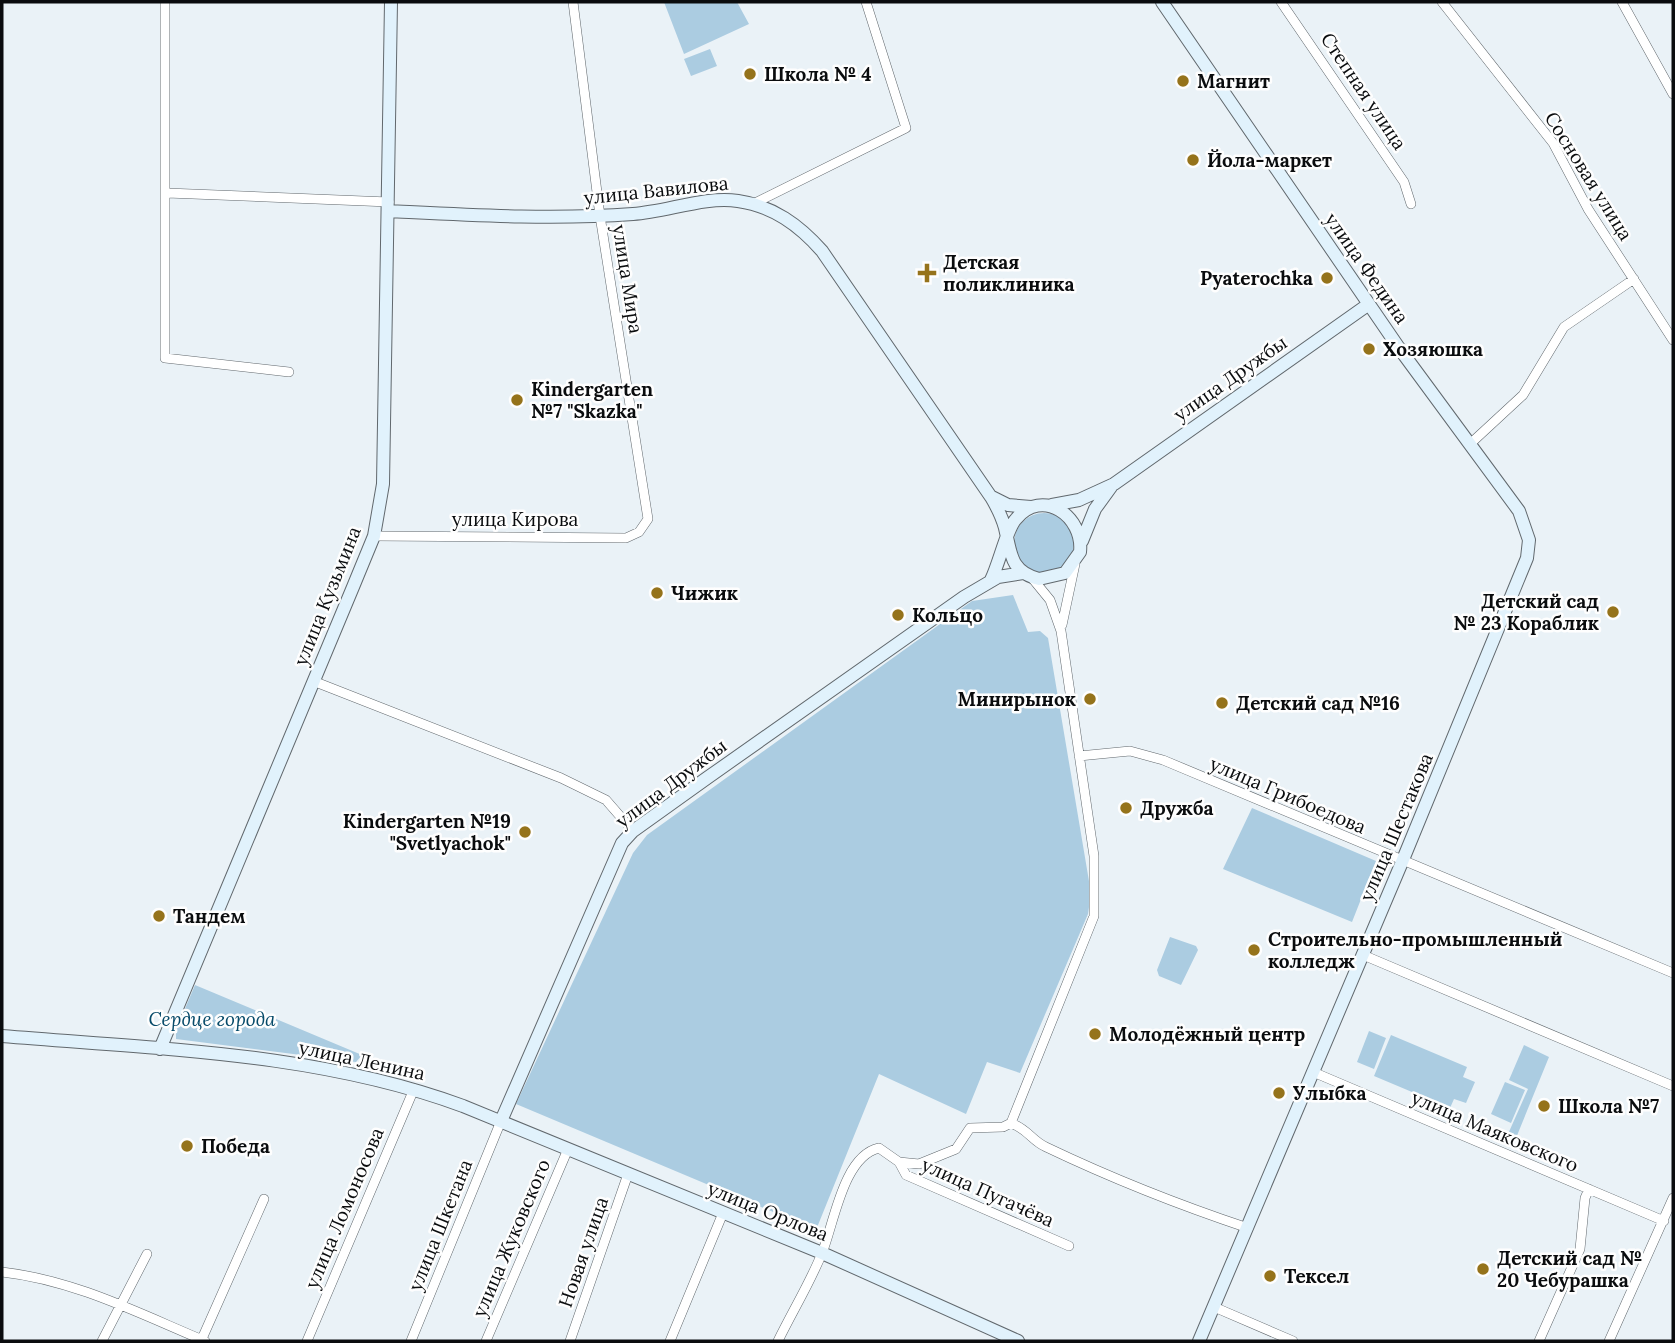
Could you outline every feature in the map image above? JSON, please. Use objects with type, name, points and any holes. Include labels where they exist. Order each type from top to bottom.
[{"type":"street","points":[[165,2],[165,358],[289,372]]},
{"type":"street","name":"улица Кузьмина","points":[[160,1049],[374,536],[383,484],[391,2]]},
{"type":"street","name":"улица Мира","points":[[573,2],[600,216],[648,519]]},
{"type":"street","points":[[753,204],[906,128],[866,2]]},
{"type":"street","name":"улица Федина","points":[[1161,2],[1369,304],[1524,521],[1529,540],[1527,558]]},
{"type":"street","name":"Степная улица","points":[[1281,2],[1404,182],[1411,204]]},
{"type":"street","name":"Сосновая улица","points":[[1442,2],[1553,143],[1588,209],[1673,340]]},
{"type":"street","points":[[1622,2],[1673,94]]},
{"type":"street","name":"улица Вавилова","points":[[167,193],[551,219],[655,212],[722,200],[753,204],[787,217],[822,251],[991,497],[1007,538]]},
{"type":"street","points":[[1470,444],[1523,395],[1564,327],[1634,279]]},
{"type":"street","name":"улица Дружбы","points":[[1114,484],[1369,304]]},
{"type":"street","points":[[991,497],[1008,505],[1040,506],[1079,500],[1114,484]]},
{"type":"street","points":[[1061,631],[1065,600],[1081,544],[1095,509],[1114,484]]},
{"type":"street","points":[[1076,560],[1057,577],[1027,575],[991,580],[1016,518],[1040,506],[1068,514],[1077,527],[1081,544]]},
{"type":"street","name":"улица Кирова","points":[[374,536],[626,538],[639,532],[648,519]]},
{"type":"street","points":[[1007,538],[1009,554],[1050,600],[1061,631],[1094,856],[1094,916],[1011,1123],[1027,1129],[1045,1147],[1178,1204],[1248,1228]]},
{"type":"street","name":"улица Шестакова","points":[[1199,1341],[1402,862],[1527,558]]},
{"type":"street","name":"улица Дружбы","points":[[501,1121],[613,858],[633,831],[991,580]]},
{"type":"street","points":[[313,681],[561,778],[606,800],[633,831]]},
{"type":"street","name":"улица Грибоедова","points":[[1079,757],[1122,751],[1147,754],[1673,973]]},
{"type":"street","points":[[1363,955],[1673,1086]]},
{"type":"street","name":"улица Ленина","points":[[2,1036],[160,1049],[314,1066],[414,1089],[501,1121]]},
{"type":"street","name":"улица Маяковского","points":[[1313,1072],[1664,1221]]},
{"type":"street","name":"улица Ломоносова","points":[[307,1341],[414,1089]]},
{"type":"street","name":"улица Орлова","points":[[501,1121],[822,1254],[1018,1341]]},
{"type":"street","name":"улица Шкетана","points":[[411,1341],[501,1121]]},
{"type":"street","name":"улица Пугачёва","points":[[899,1162],[919,1164],[932,1160],[956,1149],[970,1128],[1003,1127],[1011,1123]]},
{"type":"street","name":"улица Пугачёва","points":[[822,1254],[839,1199],[862,1156],[879,1147],[899,1162],[906,1175],[1069,1247]]},
{"type":"street","name":"улица Жуковского","points":[[486,1341],[568,1149]]},
{"type":"street","name":"Новая улица","points":[[570,1341],[628,1174]]},
{"type":"street","points":[[1539,1341],[1580,1249],[1589,1189]]},
{"type":"street","points":[[1609,1341],[1673,1198]]},
{"type":"street","points":[[2,1272],[37,1276],[122,1304],[203,1341],[264,1199]]},
{"type":"street","points":[[670,1341],[723,1213]]},
{"type":"street","points":[[102,1341],[147,1254]]},
{"type":"street","points":[[778,1341],[822,1254]]},
{"type":"street","points":[[1214,1307],[1293,1341]]},
{"type":"green space","points":[[664,2],[737,2],[749,24],[684,54]]},
{"type":"green space","points":[[710,49],[717,66],[691,76],[684,59]]},
{"type":"green space","points":[[1038,513],[1050,513],[1069,526],[1074,543],[1072,555],[1061,568],[1050,573],[1038,573],[1019,560],[1014,549],[1014,537],[1027,518]]},
{"type":"green space","points":[[1013,595],[1028,632],[1040,631],[1048,638],[1091,893],[1088,914],[1020,1073],[987,1062],[966,1114],[879,1074],[816,1230],[516,1104],[633,853],[647,835],[972,601]]},
{"type":"green space","points":[[1252,808],[1376,861],[1352,922],[1223,869]]},
{"type":"green space","points":[[1170,937],[1196,946],[1198,950],[1181,985],[1159,976],[1157,970]]},
{"type":"green space","name":"Сердце города","points":[[195,985],[362,1055],[356,1062],[176,1039],[176,1030]]},
{"type":"green space","points":[[1369,1031],[1386,1038],[1374,1069],[1357,1062]]},
{"type":"green space","points":[[1391,1035],[1467,1067],[1463,1077],[1475,1082],[1466,1103],[1454,1099],[1450,1108],[1374,1076]]},
{"type":"green space","points":[[1524,1045],[1549,1057],[1516,1138],[1508,1134],[1528,1089],[1509,1080]]},
{"type":"green space","points":[[1505,1082],[1525,1090],[1511,1123],[1491,1114]]},
{"type":"place","name":"Школа № 4","points":[[750,74]]},
{"type":"place","name":"Магнит","points":[[1183,81]]},
{"type":"place","name":"Йола-маркет","points":[[1193,160]]},
{"type":"place","name":"Детская поликлиника","points":[[927,273]]},
{"type":"place","name":"Pyaterochka","points":[[1327,278]]},
{"type":"place","name":"Хозяюшка","points":[[1369,349]]},
{"type":"place","name":"Kindergarten №7 \"Skazka\"","points":[[517,400]]},
{"type":"place","name":"Чижик","points":[[657,593]]},
{"type":"place","name":"Детский сад № 23 Кораблик","points":[[1613,612]]},
{"type":"place","name":"Кольцо","points":[[898,615]]},
{"type":"place","name":"Минирынок","points":[[1090,699]]},
{"type":"place","name":"Детский сад №16","points":[[1222,703]]},
{"type":"place","name":"Дружба","points":[[1126,808]]},
{"type":"place","name":"Kindergarten №19 \"Svetlyachok\"","points":[[525,832]]},
{"type":"place","name":"Тандем","points":[[159,916]]},
{"type":"place","name":"Строительно-промышленный колледж","points":[[1254,950]]},
{"type":"place","name":"Молодёжный центр","points":[[1095,1034]]},
{"type":"place","name":"Улыбка","points":[[1279,1093]]},
{"type":"place","name":"Школа №7","points":[[1544,1106]]},
{"type":"place","name":"Победа","points":[[187,1146]]},
{"type":"place","name":"Детский сад № 20 Чебурашка","points":[[1483,1269]]},
{"type":"place","name":"Тексел","points":[[1270,1276]]}]
